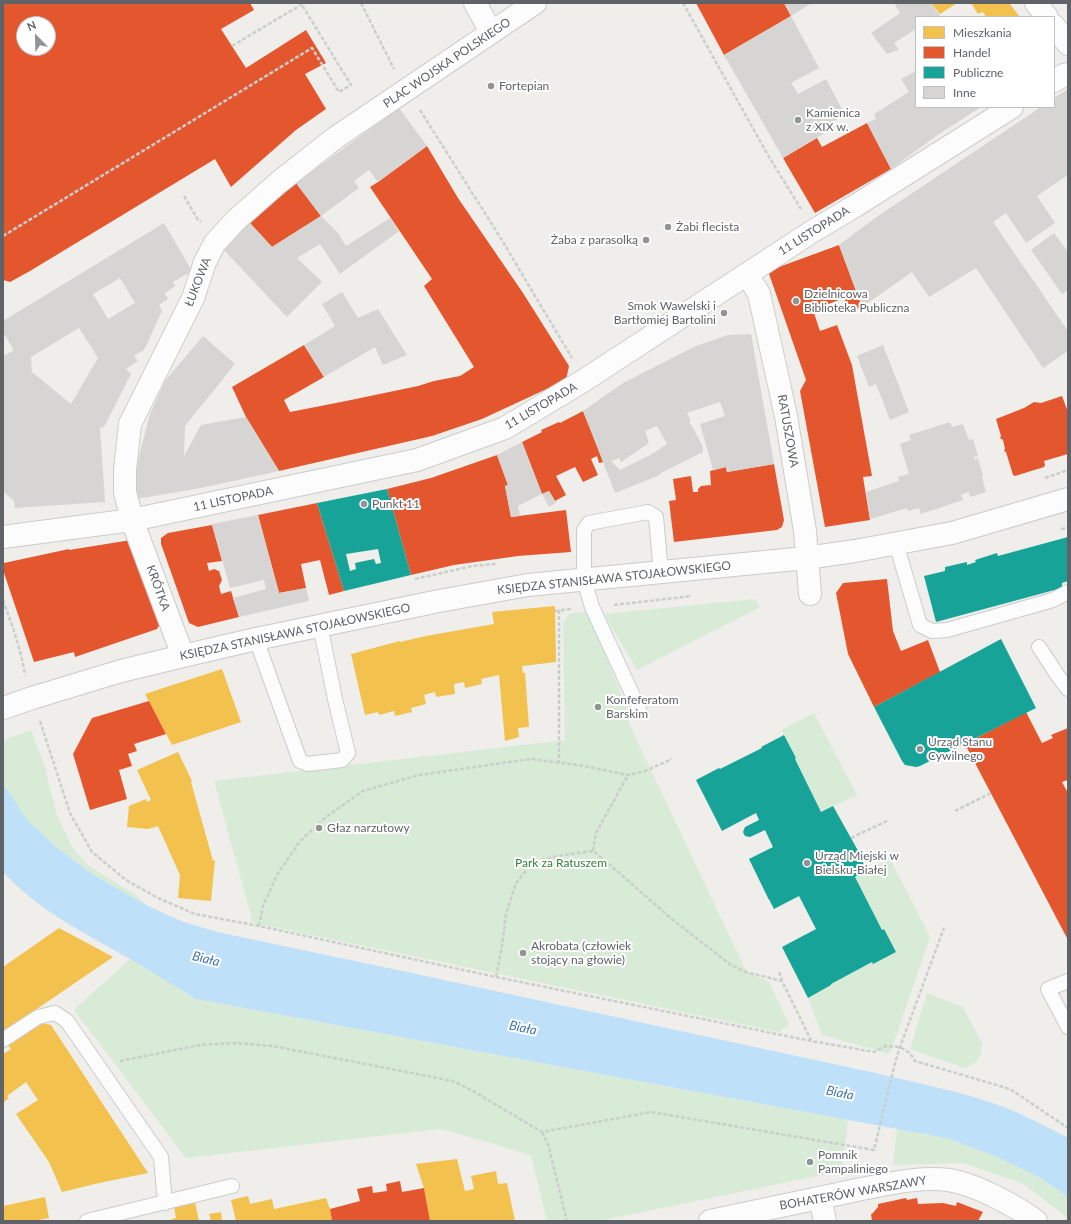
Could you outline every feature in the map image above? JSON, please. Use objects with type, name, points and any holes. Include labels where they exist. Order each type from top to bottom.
[{"type":"street","points":[[475,3],[491,32]]},
{"type":"street","name":"PLAC WOJSKA POLSKIEGO","points":[[379,108],[535,3]]},
{"type":"street","points":[[1036,3],[1046,16]]},
{"type":"street","points":[[1055,27],[1068,44]]},
{"type":"street","points":[[1055,80],[1068,74]]},
{"type":"street","name":"ŁUKOWA","points":[[132,520],[125,492],[125,470],[130,424],[193,298],[205,262],[215,243],[236,220],[278,183],[335,138],[379,108]]},
{"type":"street","name":"11 LISTOPADA","points":[[3,537],[132,520],[417,460],[504,428],[583,381],[813,231],[1010,108]]},
{"type":"street","name":"RATUSZOWA","points":[[746,274],[760,294],[784,408],[805,531],[810,594]]},
{"type":"street","name":"KSIĘDZA STANISŁAWA STOJAŁOWSKIEGO","points":[[3,708],[121,671],[256,639],[446,599],[528,585],[806,558],[855,551],[952,533],[1067,500]]},
{"type":"street","name":"KRÓTKA","points":[[132,520],[183,656]]},
{"type":"street","name":"BOHATERÓW WARSZAWY","points":[[710,1221],[820,1198],[924,1179],[950,1180],[979,1189],[1024,1212],[1036,1221]]},
{"type":"street","points":[[820,1198],[825,1221]]},
{"type":"lane","points":[[639,709],[594,614],[584,580],[584,530],[589,523],[648,512],[656,517],[661,573]]},
{"type":"lane","points":[[896,543],[920,625],[932,631],[947,630],[1053,600],[1068,592]]},
{"type":"lane","points":[[256,639],[300,761],[308,764],[342,760],[348,753],[320,625]]},
{"type":"lane","points":[[1039,647],[1068,689]]},
{"type":"lane","points":[[1068,981],[1048,989],[1068,1026]]},
{"type":"lane","points":[[3,1040],[38,1017],[55,1013],[68,1021],[161,1157],[165,1203]]},
{"type":"lane","points":[[87,1221],[232,1186]]},
{"type":"path","points":[[361,3],[395,72],[500,237],[583,381]]},
{"type":"path","points":[[683,3],[769,157],[802,211]]},
{"type":"path","points":[[3,236],[312,48],[339,92],[351,85],[303,4],[232,46]]},
{"type":"path","points":[[184,196],[198,220]]},
{"type":"path","points":[[3,600],[24,664]]},
{"type":"path","points":[[559,610],[559,763]]},
{"type":"path","points":[[40,720],[70,812],[92,852],[126,880],[158,898],[195,914],[811,1041],[874,1052],[886,1046],[900,1047],[910,1053],[915,1061],[1010,1090],[1068,1128]]},
{"type":"path","points":[[259,926],[263,906],[277,875],[300,841],[326,817],[363,791],[419,774],[531,759],[628,775],[645,771],[672,759]]},
{"type":"path","points":[[593,851],[596,833],[628,775]]},
{"type":"path","points":[[955,811],[991,793]]},
{"type":"path","points":[[851,838],[890,820]]},
{"type":"path","points":[[496,977],[506,914],[516,883],[533,862],[562,855],[593,851],[673,920],[731,965],[746,972],[782,980]]},
{"type":"path","points":[[542,1132],[651,1112],[874,1150],[900,1047],[944,928]]},
{"type":"path","points":[[779,972],[811,1041]]},
{"type":"path","points":[[98,1066],[200,1045],[236,1043],[273,1046],[453,1081],[473,1091],[542,1132],[548,1144],[567,1221]]},
{"type":"green space","points":[[755,599],[760,607],[637,670],[604,614]]},
{"type":"green space","name":"Park za Ratuszem","points":[[588,611],[626,706],[628,719],[633,732],[746,971],[769,982],[789,1024],[779,1032],[253,923],[214,781],[565,740],[563,622],[569,614]]},
{"type":"green space","points":[[814,713],[857,795],[821,812],[795,759],[796,758],[781,730]]},
{"type":"green space","points":[[31,730],[45,767],[57,815],[72,847],[88,865],[134,894],[146,905],[92,874],[55,846],[27,820],[3,783],[3,740]]},
{"type":"green space","points":[[890,859],[930,937],[890,1054],[822,1035],[808,998],[872,962],[873,964],[896,952],[884,929],[882,930],[855,877]]},
{"type":"green space","points":[[130,959],[196,999],[848,1120],[842,1171],[599,1221],[547,1221],[531,1155],[440,1129],[186,1158],[74,1010]]},
{"type":"green space","points":[[927,993],[963,1007],[982,1043],[981,1053],[976,1062],[965,1068],[910,1049]]},
{"type":"green space","points":[[897,1129],[946,1138],[995,1156],[1039,1177],[1068,1197],[1068,1218],[1022,1183],[963,1163],[893,1165]]},
{"type":"water","name":"Biała","points":[[3,783],[27,820],[55,846],[92,874],[146,905],[181,921],[217,932],[880,1074],[974,1097],[1004,1107],[1068,1138],[1068,1197],[1039,1177],[995,1156],[946,1138],[196,999],[45,909],[3,872]]},
{"type":"building: Mieszkania","points":[[931,3],[957,3],[940,14]]},
{"type":"building: Mieszkania","points":[[971,3],[1009,3],[1019,16],[985,16],[983,12],[978,14]]},
{"type":"building: Mieszkania","points":[[555,606],[556,662],[522,666],[523,673],[525,673],[529,727],[518,728],[519,737],[505,741],[499,675],[481,679],[482,684],[465,688],[464,682],[454,684],[455,694],[436,697],[435,692],[424,695],[426,704],[411,708],[412,712],[395,716],[394,711],[379,715],[378,712],[365,715],[351,654],[400,641],[494,624],[492,612]]},
{"type":"building: Mieszkania","points":[[222,669],[241,722],[172,745],[145,694]]},
{"type":"building: Mieszkania","points":[[178,752],[192,781],[191,782],[213,861],[215,860],[211,901],[178,898],[180,875],[158,826],[148,829],[127,827],[129,806],[146,799],[147,802],[151,800],[137,770]]},
{"type":"building: Mieszkania","points":[[59,928],[113,957],[3,1032],[3,967]]},
{"type":"building: Mieszkania","points":[[41,1023],[51,1025],[148,1173],[62,1192],[49,1162],[16,1114],[38,1100],[26,1082],[7,1096],[9,1098],[3,1103],[3,1054],[11,1049],[8,1045]]},
{"type":"building: Mieszkania","points":[[457,1159],[465,1191],[474,1189],[471,1176],[496,1171],[498,1184],[507,1183],[515,1221],[430,1221],[424,1188],[416,1164]]},
{"type":"building: Mieszkania","points":[[248,1196],[250,1204],[272,1199],[274,1209],[326,1198],[332,1221],[236,1221],[231,1200]]},
{"type":"building: Mieszkania","points":[[45,1197],[49,1218],[34,1221],[3,1221],[3,1206]]},
{"type":"building: Mieszkania","points":[[195,1202],[199,1221],[167,1221],[176,1218],[174,1207]]},
{"type":"building: Mieszkania","points":[[221,1212],[222,1221],[211,1221],[209,1214]]},
{"type":"building: Handel","points":[[3,3],[250,3],[254,10],[221,29],[246,68],[306,30],[326,63],[305,74],[326,109],[296,130],[231,187],[215,159],[10,282],[3,280]]},
{"type":"building: Handel","points":[[696,3],[784,3],[791,16],[724,55]]},
{"type":"building: Handel","points":[[867,123],[891,169],[815,213],[783,158],[817,138],[822,147]]},
{"type":"building: Handel","points":[[427,146],[458,198],[523,293],[569,366],[566,380],[482,419],[432,436],[279,471],[246,417],[232,387],[304,345],[324,377],[284,400],[290,412],[460,376],[474,367],[424,286],[432,279],[370,187]]},
{"type":"building: Handel","points":[[296,183],[321,216],[272,247],[249,222]]},
{"type":"building: Handel","points":[[839,245],[862,307],[849,312],[844,298],[813,310],[820,331],[837,325],[852,365],[872,476],[863,477],[870,520],[825,527],[800,391],[806,380],[768,271]]},
{"type":"building: Handel","points":[[1062,396],[1068,412],[1068,454],[1044,461],[1044,467],[1015,476],[1013,475],[1006,452],[1004,451],[1003,440],[1000,438],[1001,436],[996,419],[1024,408],[1034,402],[1041,403]]},
{"type":"building: Handel","points":[[583,411],[604,462],[599,463],[597,456],[591,459],[598,475],[583,482],[575,467],[556,476],[566,495],[555,501],[549,491],[542,494],[522,442],[542,432],[541,430],[559,422],[560,423]]},
{"type":"building: Handel","points":[[497,455],[508,485],[505,486],[511,517],[566,510],[571,552],[518,556],[454,565],[411,575],[387,489],[431,478]]},
{"type":"building: Handel","points":[[774,464],[784,520],[782,527],[777,530],[674,542],[669,501],[676,500],[673,479],[691,476],[693,492],[698,492],[698,489],[701,486],[711,486],[710,471],[726,467],[727,472]]},
{"type":"building: Handel","points":[[317,503],[344,591],[329,595],[320,560],[301,564],[306,588],[279,593],[258,515]]},
{"type":"building: Handel","points":[[212,525],[222,561],[207,563],[209,571],[214,569],[219,571],[222,580],[219,586],[221,594],[231,591],[239,617],[198,627],[189,623],[161,544],[161,538],[168,533]]},
{"type":"building: Handel","points":[[131,540],[160,624],[157,629],[75,657],[74,652],[34,662],[3,570],[4,563],[69,549]]},
{"type":"building: Handel","points":[[887,579],[893,631],[901,651],[928,640],[940,672],[874,707],[848,654],[836,593],[843,583]]},
{"type":"building: Handel","points":[[149,701],[166,734],[134,744],[137,751],[128,754],[132,766],[119,770],[127,799],[90,810],[73,754],[92,718]]},
{"type":"building: Handel","points":[[1026,712],[1042,743],[1053,738],[1051,735],[1068,728],[1068,780],[1062,782],[1068,793],[1068,940],[965,744]]},
{"type":"building: Handel","points":[[400,1181],[402,1192],[424,1188],[430,1221],[332,1221],[330,1209],[360,1201],[357,1189],[372,1186],[373,1193],[387,1191],[386,1184]]},
{"type":"building: Handel","points":[[906,1198],[907,1200],[917,1198],[918,1204],[943,1203],[956,1206],[957,1202],[983,1212],[978,1221],[872,1221],[871,1214],[878,1207],[878,1204]]},
{"type":"building: Publiczne","points":[[387,489],[411,575],[344,591],[317,503]],"holes":[[[378,549],[381,563],[376,564],[374,559],[355,563],[356,569],[350,571],[346,554]]]},
{"type":"building: Publiczne","points":[[1068,537],[1068,581],[1062,583],[1062,588],[936,622],[924,576],[945,571],[945,567],[967,562],[967,565],[976,562],[975,560],[997,553],[998,556]]},
{"type":"building: Publiczne","points":[[1001,639],[1036,708],[920,766],[916,767],[905,765],[874,707]]},
{"type":"building: Publiczne","name":"Urząd Miejski w Bielsku-Białej","points":[[784,735],[821,812],[833,806],[861,856],[860,857],[867,870],[855,877],[882,930],[884,929],[896,952],[873,964],[872,962],[808,998],[782,947],[816,929],[799,896],[774,909],[769,900],[749,859],[773,847],[765,830],[750,837],[745,836],[743,832],[745,827],[759,820],[756,813],[722,831],[696,780],[762,748],[761,747]]},
{"type":"building: Inne","points":[[784,3],[812,3],[791,16]]},
{"type":"building: Inne","points":[[894,3],[931,3],[940,16],[915,16],[915,30],[894,43],[899,50],[887,54],[871,33],[900,13]]},
{"type":"building: Inne","points":[[791,16],[819,68],[791,83],[798,94],[826,79],[845,115],[825,126],[828,131],[783,158],[724,55]]},
{"type":"building: Inne","points":[[915,72],[915,108],[979,108],[939,134],[891,169],[867,123],[876,119],[874,114],[909,92],[901,79]]},
{"type":"building: Inne","points":[[1068,89],[1068,175],[1037,196],[1055,223],[1026,243],[1006,213],[993,222],[1068,331],[1068,351],[1043,368],[976,268],[929,297],[912,272],[862,307],[839,245],[875,218],[1040,108],[1055,108],[1055,97]]},
{"type":"building: Inne","points":[[399,108],[427,146],[378,182],[369,170],[354,181],[359,188],[321,216],[296,183]]},
{"type":"building: Inne","points":[[321,216],[338,233],[346,246],[390,218],[399,231],[340,274],[320,244],[297,258],[322,282],[287,317],[223,249],[249,222],[272,247]]},
{"type":"building: Inne","points":[[164,223],[192,271],[173,282],[175,286],[165,293],[168,299],[159,305],[162,311],[144,350],[134,356],[138,361],[126,369],[131,374],[104,427],[100,428],[105,502],[15,508],[14,501],[3,491],[3,356],[13,351],[13,349],[3,332],[3,321]],"holes":[[[120,278],[135,303],[108,319],[93,294]],[[79,328],[98,358],[71,404],[32,372],[31,357]]]},
{"type":"building: Inne","points":[[1054,233],[1068,252],[1068,290],[1062,294],[1031,250]]},
{"type":"building: Inne","points":[[342,292],[358,318],[378,309],[407,355],[383,365],[375,347],[324,377],[304,345],[335,326],[322,304]]},
{"type":"building: Inne","points":[[751,334],[774,464],[727,472],[726,467],[713,470],[700,424],[725,416],[720,402],[687,413],[691,421],[689,422],[702,445],[703,452],[659,474],[660,475],[615,493],[583,411],[623,383],[696,346],[728,335]],"holes":[[[657,426],[667,444],[652,454],[620,470],[611,461],[619,458],[621,462],[649,443],[645,431]]]},
{"type":"building: Inne","points":[[203,336],[235,364],[185,426],[184,456],[201,425],[246,417],[279,471],[201,488],[136,499],[134,497],[139,456],[150,414],[165,381]]},
{"type":"building: Inne","points":[[883,345],[909,412],[890,420],[876,384],[869,387],[857,356]]},
{"type":"building: Inne","points":[[950,422],[952,427],[963,424],[969,440],[973,439],[978,456],[974,457],[975,460],[978,458],[986,492],[970,497],[969,492],[961,495],[963,500],[921,514],[919,508],[908,511],[907,508],[870,519],[866,492],[899,481],[898,477],[909,474],[900,444],[911,440],[909,435]]},
{"type":"building: Inne","points":[[522,442],[542,494],[518,506],[520,516],[511,517],[505,486],[508,485],[497,455]]},
{"type":"building: Inne","points":[[549,491],[557,502],[549,507],[542,494]]},
{"type":"building: Inne","points":[[258,515],[279,593],[306,588],[309,601],[239,617],[233,598],[266,589],[264,580],[230,588],[212,524]]},
{"type":"place","name":"Fortepian","points":[[491,86]]},
{"type":"place","name":"Kamienica z XIX w.","points":[[798,120]]},
{"type":"place","name":"Żabi flecista","points":[[668,227]]},
{"type":"place","name":"Żaba z parasolką","points":[[646,240]]},
{"type":"place","name":"Dzielnicowa Biblioteka Publiczna","points":[[796,301]]},
{"type":"place","name":"Smok Wawelski i Bartłomiej Bartolini","points":[[724,313]]},
{"type":"place","name":"Punkt 11","points":[[364,504]]},
{"type":"place","name":"Konfeferatom Barskim","points":[[598,707]]},
{"type":"place","name":"Urząd Stanu Cywilnego","points":[[920,749]]},
{"type":"place","name":"Głaz narzutowy","points":[[319,828]]},
{"type":"place","name":"Urząd Miejski w Bielsku-Białej","points":[[807,863]]},
{"type":"place","name":"Akrobata (człowiek stojący na głowie)","points":[[523,953]]},
{"type":"place","name":"Pomnik Pampaliniego","points":[[810,1162]]}]
